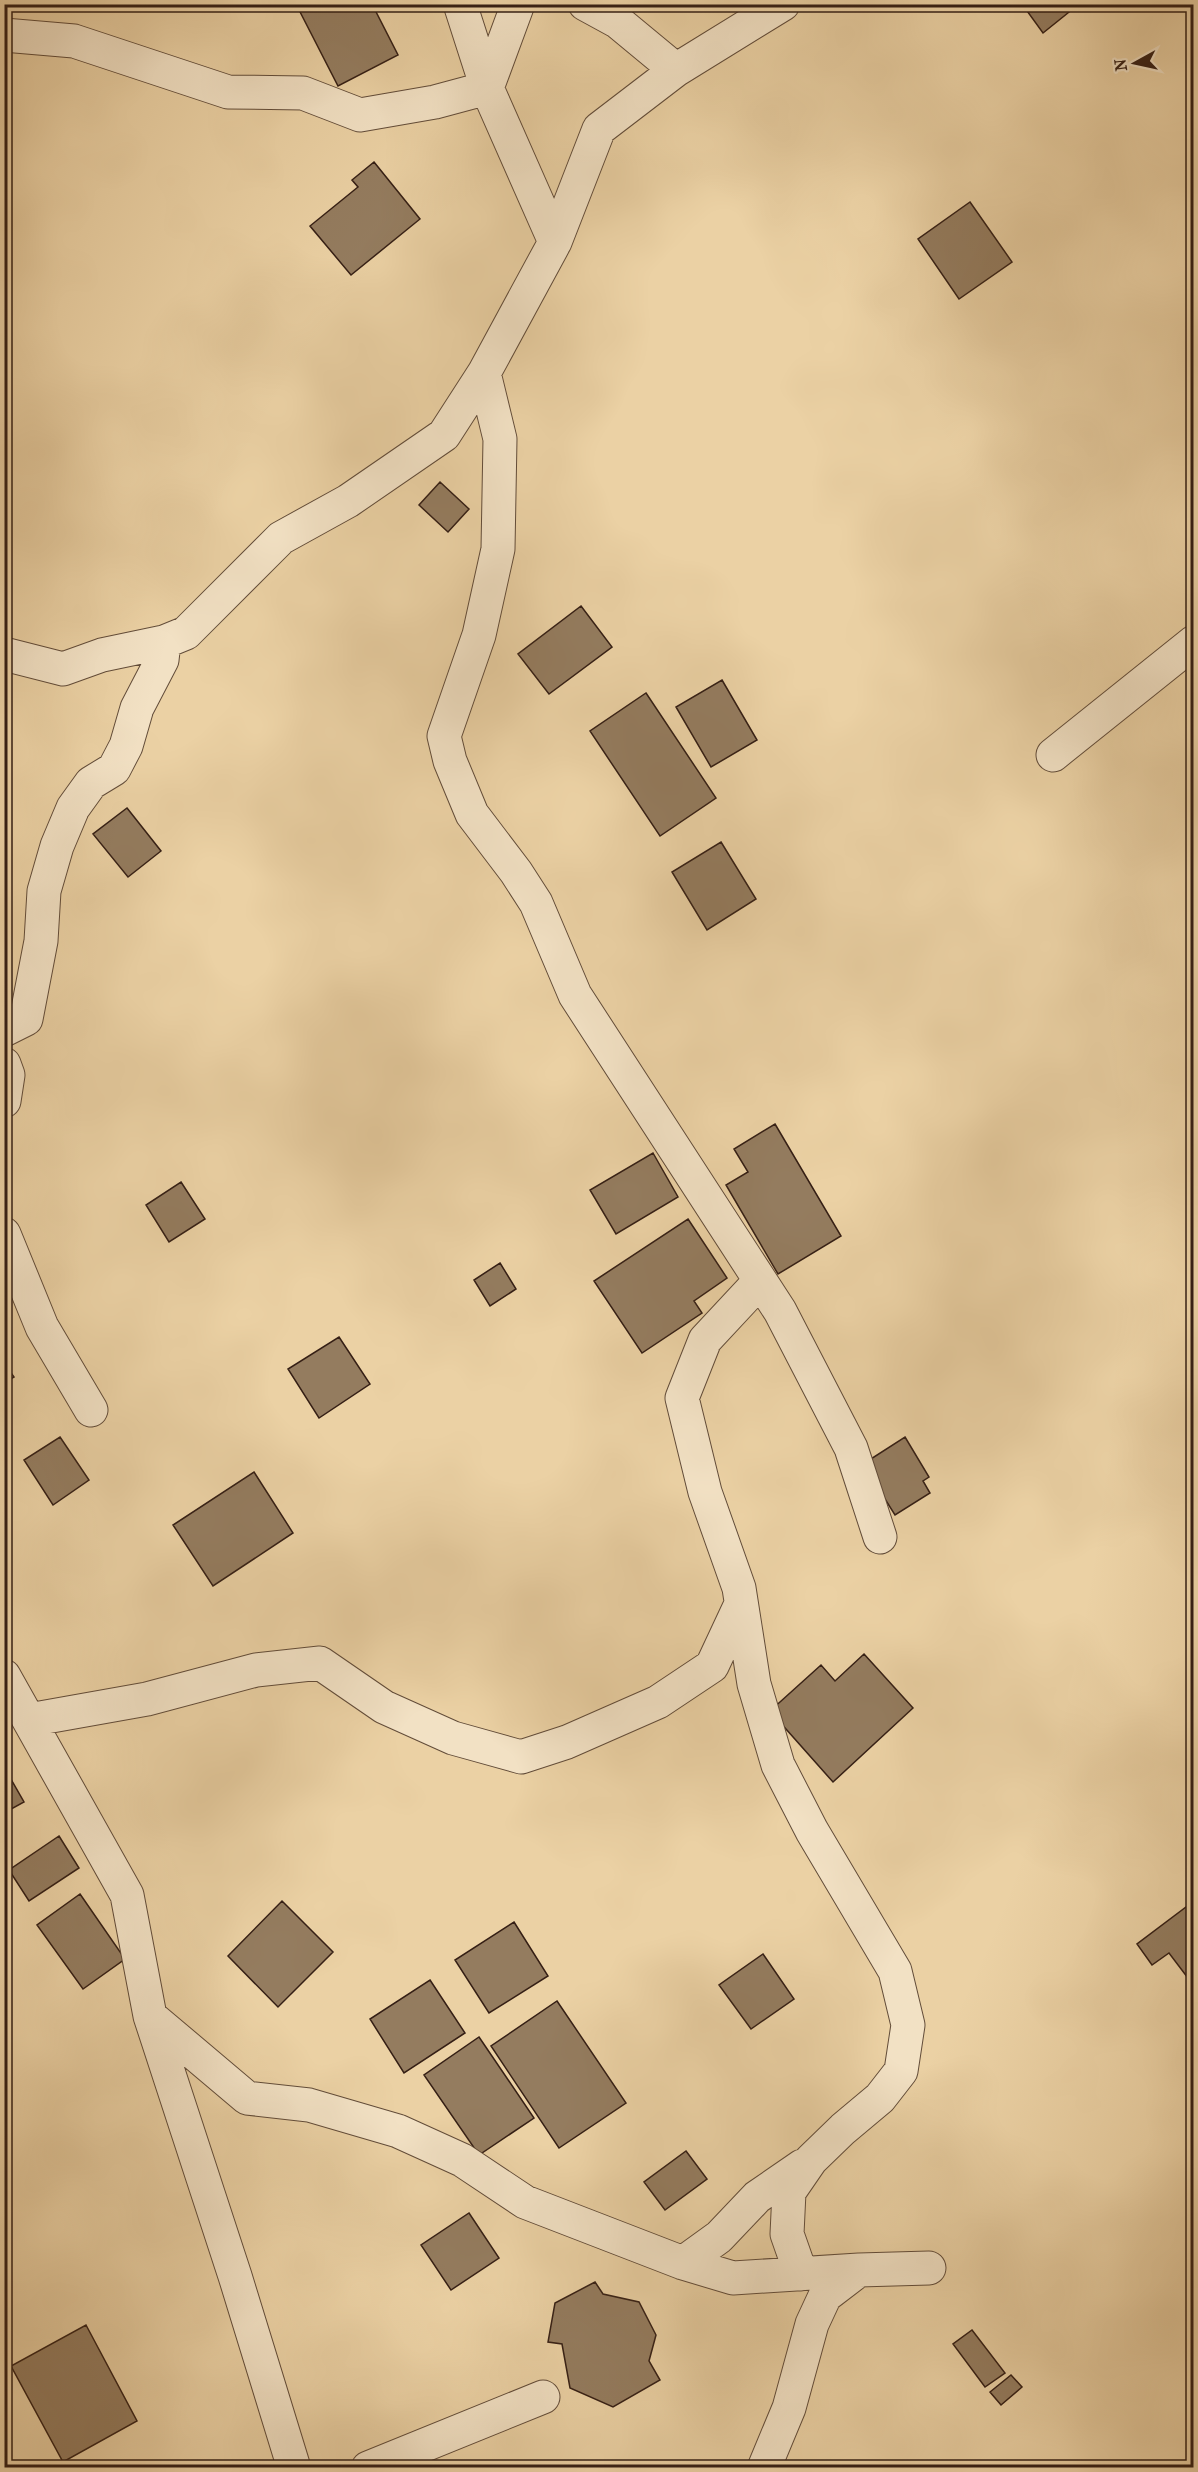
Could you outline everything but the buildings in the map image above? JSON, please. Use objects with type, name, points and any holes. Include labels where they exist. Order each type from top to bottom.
[{"type":"street","points":[[460,4],[487,87],[555,242]]},
{"type":"street","points":[[487,87],[518,4]]},
{"type":"street","points":[[585,4],[618,22],[676,70]]},
{"type":"street","points":[[4,654],[63,669],[102,655],[164,642],[186,633],[282,538],[348,501],[444,435],[484,373],[555,242],[598,129],[676,70],[783,4]]},
{"type":"street","points":[[4,35],[74,41],[228,92],[303,93],[360,115],[435,102],[487,87]]},
{"type":"street","points":[[484,373],[500,439],[498,549],[480,634],[444,736],[450,761],[472,814],[516,872],[536,903],[575,995],[780,1311],[851,1448],[880,1537]]},
{"type":"street","points":[[4,1030],[26,1019],[41,941],[44,891],[57,846],[73,808],[91,783],[114,769],[126,746],[137,708],[162,660],[164,642]]},
{"type":"street","points":[[1053,755],[1194,642]]},
{"type":"street","points":[[4,1064],[8,1076],[4,1101]]},
{"type":"street","points":[[4,1234],[42,1328],[91,1410]]},
{"type":"street","points":[[683,2263],[718,2237],[757,2197],[811,2160],[880,2098],[901,2071],[908,2025],[895,1971],[812,1831],[778,1765],[754,1684],[739,1588],[705,1491],[682,1398],[705,1340],[760,1281]]},
{"type":"street","points":[[29,1720],[147,1699],[256,1670],[320,1663],[384,1707],[453,1738],[521,1757],[567,1742],[658,1702],[712,1666],[741,1604]]},
{"type":"street","points":[[4,1676],[127,1895],[150,2016],[232,2264],[294,2468]]},
{"type":"street","points":[[150,2016],[247,2098],[309,2105],[398,2131],[462,2160],[525,2202],[683,2263],[733,2278],[929,2268]]},
{"type":"street","points":[[801,2274],[787,2234],[789,2192],[811,2160]]},
{"type":"street","points":[[764,2468],[789,2408],[812,2324],[825,2296],[859,2270]]},
{"type":"street","points":[[368,2468],[543,2397]]}]
